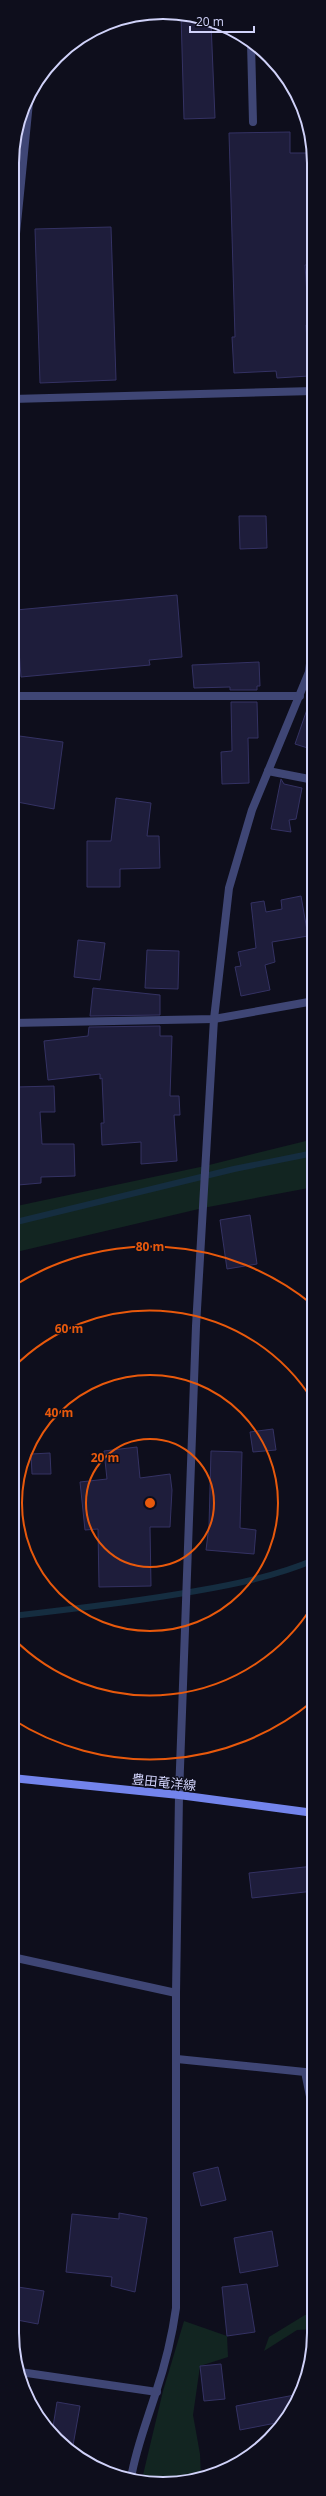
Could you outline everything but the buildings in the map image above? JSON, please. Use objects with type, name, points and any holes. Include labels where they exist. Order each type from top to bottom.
[{"type":"main road","name":"豊田竜洋線","points":[[19,1779],[179,1795],[307,1812]]},
{"type":"street","points":[[251,49],[253,122]]},
{"type":"street","points":[[19,203],[28,115]]},
{"type":"street","points":[[19,399],[307,391]]},
{"type":"street","points":[[132,2473],[138,2445],[156,2392],[172,2336],[176,2308],[176,1993],[179,1795],[196,1326],[214,1019],[229,888],[252,810],[307,677]]},
{"type":"street","points":[[19,696],[300,696]]},
{"type":"street","points":[[268,771],[307,779]]},
{"type":"street","points":[[19,1024],[214,1019],[307,1002]]},
{"type":"street","points":[[19,1959],[176,1993]]},
{"type":"street","points":[[177,2060],[305,2072],[307,2082]]},
{"type":"street","points":[[25,2373],[156,2392]]},
{"type":"green space","points":[[307,1141],[307,1188],[203,1208],[19,1251],[19,1206],[205,1166]]},
{"type":"green space","points":[[307,2315],[307,2329],[297,2330],[264,2351],[269,2337]]},
{"type":"green space","points":[[184,2321],[227,2336],[228,2357],[200,2366],[193,2415],[200,2454],[201,2472],[172,2477],[143,2476],[163,2391]]},
{"type":"waterway","points":[[19,1221],[234,1169],[307,1154]]},
{"type":"waterway","points":[[19,1615],[173,1595],[271,1575],[307,1563]]}]
